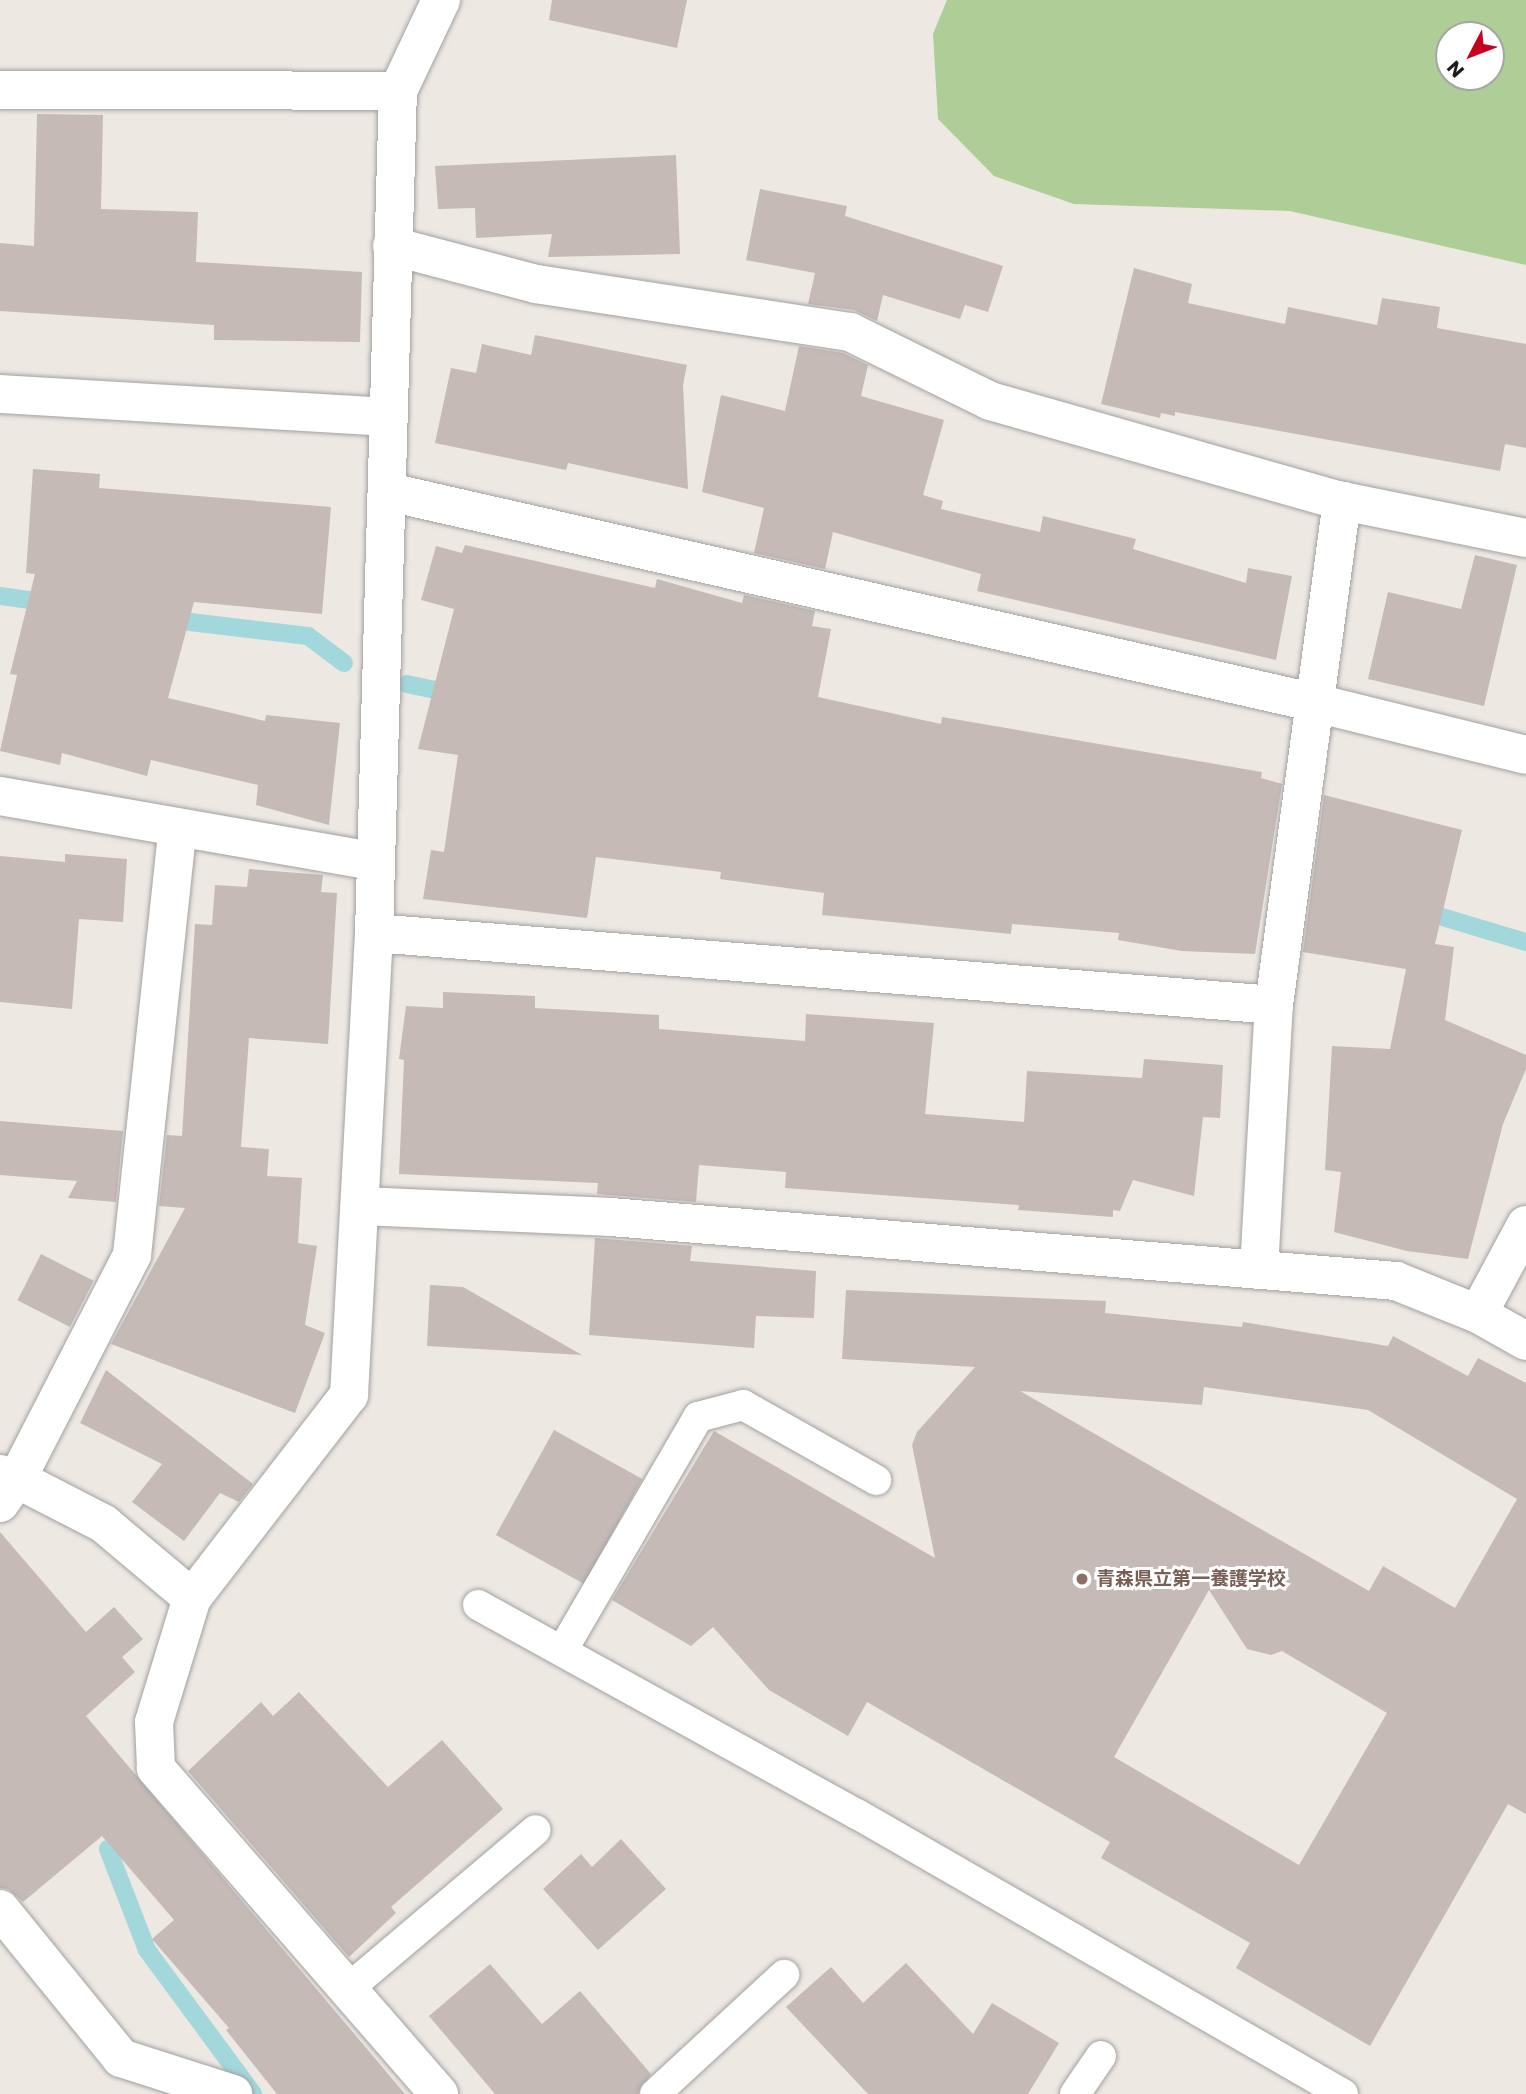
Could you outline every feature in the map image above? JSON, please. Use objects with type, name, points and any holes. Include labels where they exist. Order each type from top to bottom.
[{"type":"street","points":[[439,2094],[350,1987],[156,1768],[154,1722],[192,1598],[349,1395],[363,1206],[374,933],[374,861],[388,492],[386,417],[398,91],[441,0]]},
{"type":"street","points":[[0,90],[398,91]]},
{"type":"street","points":[[392,246],[536,284],[850,332],[990,401],[1342,501],[1526,538]]},
{"type":"street","points":[[0,394],[386,417]]},
{"type":"street","points":[[388,492],[1312,702],[1526,755]]},
{"type":"street","points":[[1259,1270],[1275,1005],[1312,702],[1342,501]]},
{"type":"street","points":[[0,796],[374,861]]},
{"type":"street","points":[[178,828],[132,1255],[6,1486],[104,1524],[192,1598]]},
{"type":"street","points":[[374,933],[1275,1005]]},
{"type":"street","points":[[363,1206],[611,1217],[1396,1281],[1478,1314],[1526,1341]]},
{"type":"street","points":[[1478,1314],[1526,1225]]},
{"type":"street","points":[[0,1909],[121,2058],[233,2094]]},
{"type":"lane","points":[[562,1651],[698,1417],[743,1405],[876,1480]]},
{"type":"lane","points":[[478,1605],[857,1814],[1343,2094]]},
{"type":"lane","points":[[350,1987],[536,1830]]},
{"type":"lane","points":[[655,2094],[784,1975]]},
{"type":"lane","points":[[1075,2094],[1101,2056]]},
{"type":"green space","points":[[947,0],[1526,0],[1526,265],[1290,211],[1074,204],[994,176],[938,119],[933,34]]},
{"type":"building","points":[[552,0],[687,0],[677,48],[549,20]]},
{"type":"building","points":[[37,114],[103,115],[101,209],[198,212],[196,262],[362,272],[360,342],[214,340],[214,325],[0,311],[0,243],[34,246]]},
{"type":"building","points":[[676,155],[680,254],[548,257],[552,234],[476,238],[475,208],[438,209],[435,166]]},
{"type":"building","points":[[760,189],[847,206],[845,216],[1003,266],[988,312],[965,305],[960,319],[883,295],[877,321],[854,310],[808,304],[815,273],[746,260]]},
{"type":"building","points":[[1134,268],[1192,284],[1188,303],[1285,324],[1288,307],[1377,325],[1382,298],[1440,307],[1437,328],[1526,344],[1526,448],[1505,444],[1500,471],[1175,412],[1175,416],[1161,413],[1160,418],[1101,404]]},
{"type":"building","points":[[535,335],[687,365],[683,385],[688,489],[568,463],[566,470],[435,443],[451,368],[476,373],[482,344],[531,355]]},
{"type":"building","points":[[799,346],[843,353],[868,365],[861,396],[944,420],[923,495],[943,501],[941,509],[1040,532],[1043,516],[1136,539],[1133,549],[1246,583],[1248,568],[1292,576],[1276,660],[977,591],[981,574],[833,532],[825,569],[754,553],[764,508],[702,492],[721,395],[785,411]]},
{"type":"building","points":[[33,469],[100,474],[99,488],[331,507],[322,614],[194,602],[168,698],[265,721],[266,715],[340,723],[329,825],[256,805],[258,785],[151,760],[147,776],[62,753],[60,765],[0,751],[17,675],[10,674],[35,574],[26,573]]},
{"type":"building","points":[[465,545],[655,588],[657,579],[742,603],[744,595],[815,611],[812,626],[831,629],[818,697],[941,724],[942,717],[1262,772],[1261,778],[1282,784],[1255,954],[1182,951],[1118,940],[1119,933],[1012,924],[1011,934],[822,915],[824,893],[720,879],[721,872],[596,857],[587,918],[423,899],[431,850],[444,852],[458,755],[418,749],[454,609],[421,600],[436,546],[462,553]]},
{"type":"building","points":[[1475,555],[1517,565],[1484,706],[1368,679],[1388,592],[1461,609]]},
{"type":"building","points":[[1324,795],[1462,830],[1435,944],[1454,947],[1445,1020],[1526,1055],[1526,1069],[1503,1124],[1468,1259],[1407,1251],[1334,1232],[1341,1172],[1325,1170],[1332,1046],[1390,1049],[1406,969],[1303,952]]},
{"type":"building","points":[[65,854],[127,859],[123,922],[79,919],[72,1009],[0,1002],[0,856],[65,862]]},
{"type":"building","points":[[249,869],[323,875],[321,892],[337,893],[328,1044],[249,1038],[241,1147],[269,1149],[267,1176],[302,1178],[298,1243],[317,1246],[305,1325],[325,1333],[295,1413],[111,1344],[185,1208],[159,1206],[167,1135],[182,1136],[195,924],[212,925],[215,885],[247,887]]},
{"type":"building","points":[[443,992],[535,996],[535,1008],[659,1015],[659,1029],[805,1041],[806,1014],[934,1023],[925,1114],[1024,1122],[1027,1071],[1142,1078],[1144,1059],[1223,1065],[1220,1118],[1203,1117],[1194,1196],[1133,1180],[1120,1211],[1113,1210],[1113,1217],[1018,1210],[1019,1205],[785,1188],[786,1172],[699,1165],[696,1202],[597,1194],[598,1183],[399,1174],[404,1060],[399,1059],[406,1006],[443,1008]]},
{"type":"building","points":[[0,1121],[123,1131],[116,1202],[68,1198],[77,1181],[0,1175]]},
{"type":"building","points":[[595,1238],[692,1246],[690,1261],[816,1271],[814,1318],[756,1316],[754,1348],[589,1335]]},
{"type":"building","points":[[41,1254],[94,1281],[70,1327],[17,1300]]},
{"type":"building","points":[[430,1285],[463,1287],[582,1355],[427,1346]]},
{"type":"building","points":[[846,1290],[1106,1301],[1105,1313],[1242,1327],[1243,1322],[1388,1346],[1393,1336],[1468,1376],[1478,1358],[1526,1383],[1526,1814],[1508,1804],[1370,2046],[1236,1968],[1250,1943],[1101,1858],[1110,1842],[867,1702],[848,1736],[769,1690],[713,1627],[691,1646],[612,1600],[714,1431],[935,1558],[912,1445],[917,1432],[975,1367],[842,1359]],"holes":[[[1204,1387],[1368,1410],[1517,1499],[1455,1608],[1383,1566],[1369,1591],[1020,1391],[1202,1405]],[[1209,1590],[1247,1649],[1271,1655],[1282,1651],[1387,1713],[1299,1865],[1114,1757]]]},
{"type":"building","points":[[106,1370],[253,1484],[239,1502],[220,1493],[184,1541],[132,1502],[162,1464],[80,1423]]},
{"type":"building","points":[[554,1430],[642,1479],[584,1584],[496,1535]]},
{"type":"building","points":[[0,1532],[86,1632],[114,1607],[143,1639],[122,1657],[135,1672],[86,1716],[405,2094],[277,2094],[226,2030],[229,2028],[152,1939],[174,1920],[102,1836],[23,1902],[8,1889],[0,1888]]},
{"type":"building","points":[[299,1692],[388,1787],[442,1740],[503,1809],[391,1907],[396,1913],[349,1957],[188,1771],[261,1702],[273,1716]]},
{"type":"building","points":[[621,1839],[666,1889],[598,1950],[543,1889],[581,1854],[592,1867]]},
{"type":"building","points":[[906,1963],[973,2034],[992,2003],[1059,2043],[1028,2094],[868,2094],[786,2007],[831,1967],[863,2003]]},
{"type":"building","points":[[490,1964],[542,2024],[580,1991],[651,2074],[638,2094],[495,2094],[429,2016]]},
{"type":"waterway","points":[[0,596],[50,603]]},
{"type":"waterway","points":[[165,619],[308,636],[344,663]]},
{"type":"waterway","points":[[407,684],[454,694]]},
{"type":"waterway","points":[[1419,910],[1526,942]]},
{"type":"waterway","points":[[108,1849],[147,1950],[253,2094]]},
{"type":"place","name":"青森県立第一養護学校","points":[[1082,1579]]}]
